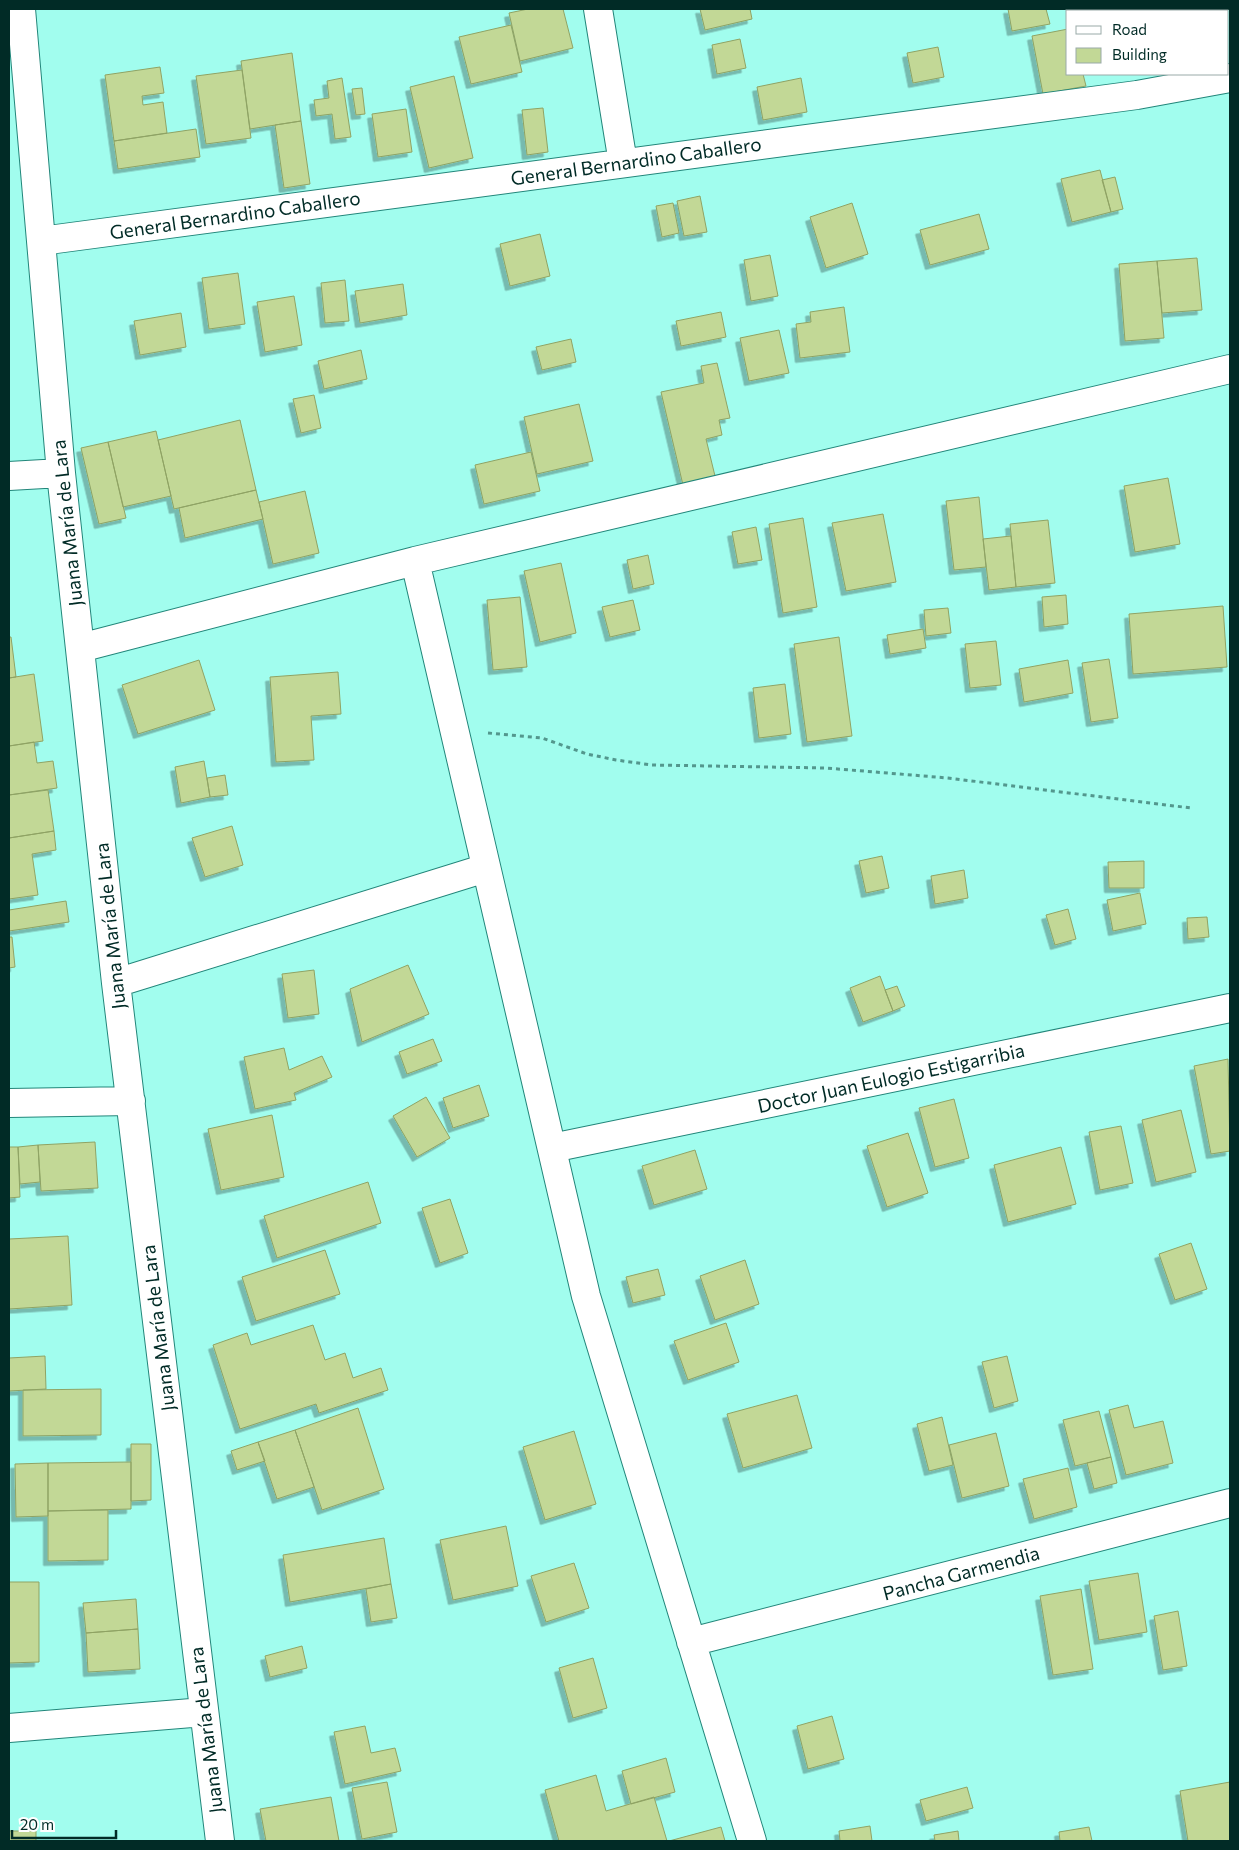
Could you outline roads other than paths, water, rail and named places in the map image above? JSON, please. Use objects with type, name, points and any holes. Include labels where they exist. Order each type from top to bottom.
[{"type":"street","name":"Juana María de Lara","points":[[21,9],[61,473],[116,983],[220,1841]]},
{"type":"street","points":[[598,9],[623,163]]},
{"type":"street","name":"General Bernardino Caballero","points":[[41,241],[623,163],[1134,84],[1230,78]]},
{"type":"street","points":[[80,648],[415,561],[1230,370]]},
{"type":"street","points":[[9,476],[61,473]]},
{"type":"street","points":[[415,561],[586,1296],[752,1841]]},
{"type":"street","points":[[116,983],[486,868]]},
{"type":"street","name":"Doctor Juan Eulogio Estigarribia","points":[[552,1148],[1230,1008]]},
{"type":"street","points":[[9,1103],[131,1101]]},
{"type":"street","name":"Pancha Garmendia","points":[[691,1642],[1230,1503]]},
{"type":"street","points":[[9,1728],[204,1712]]}]
